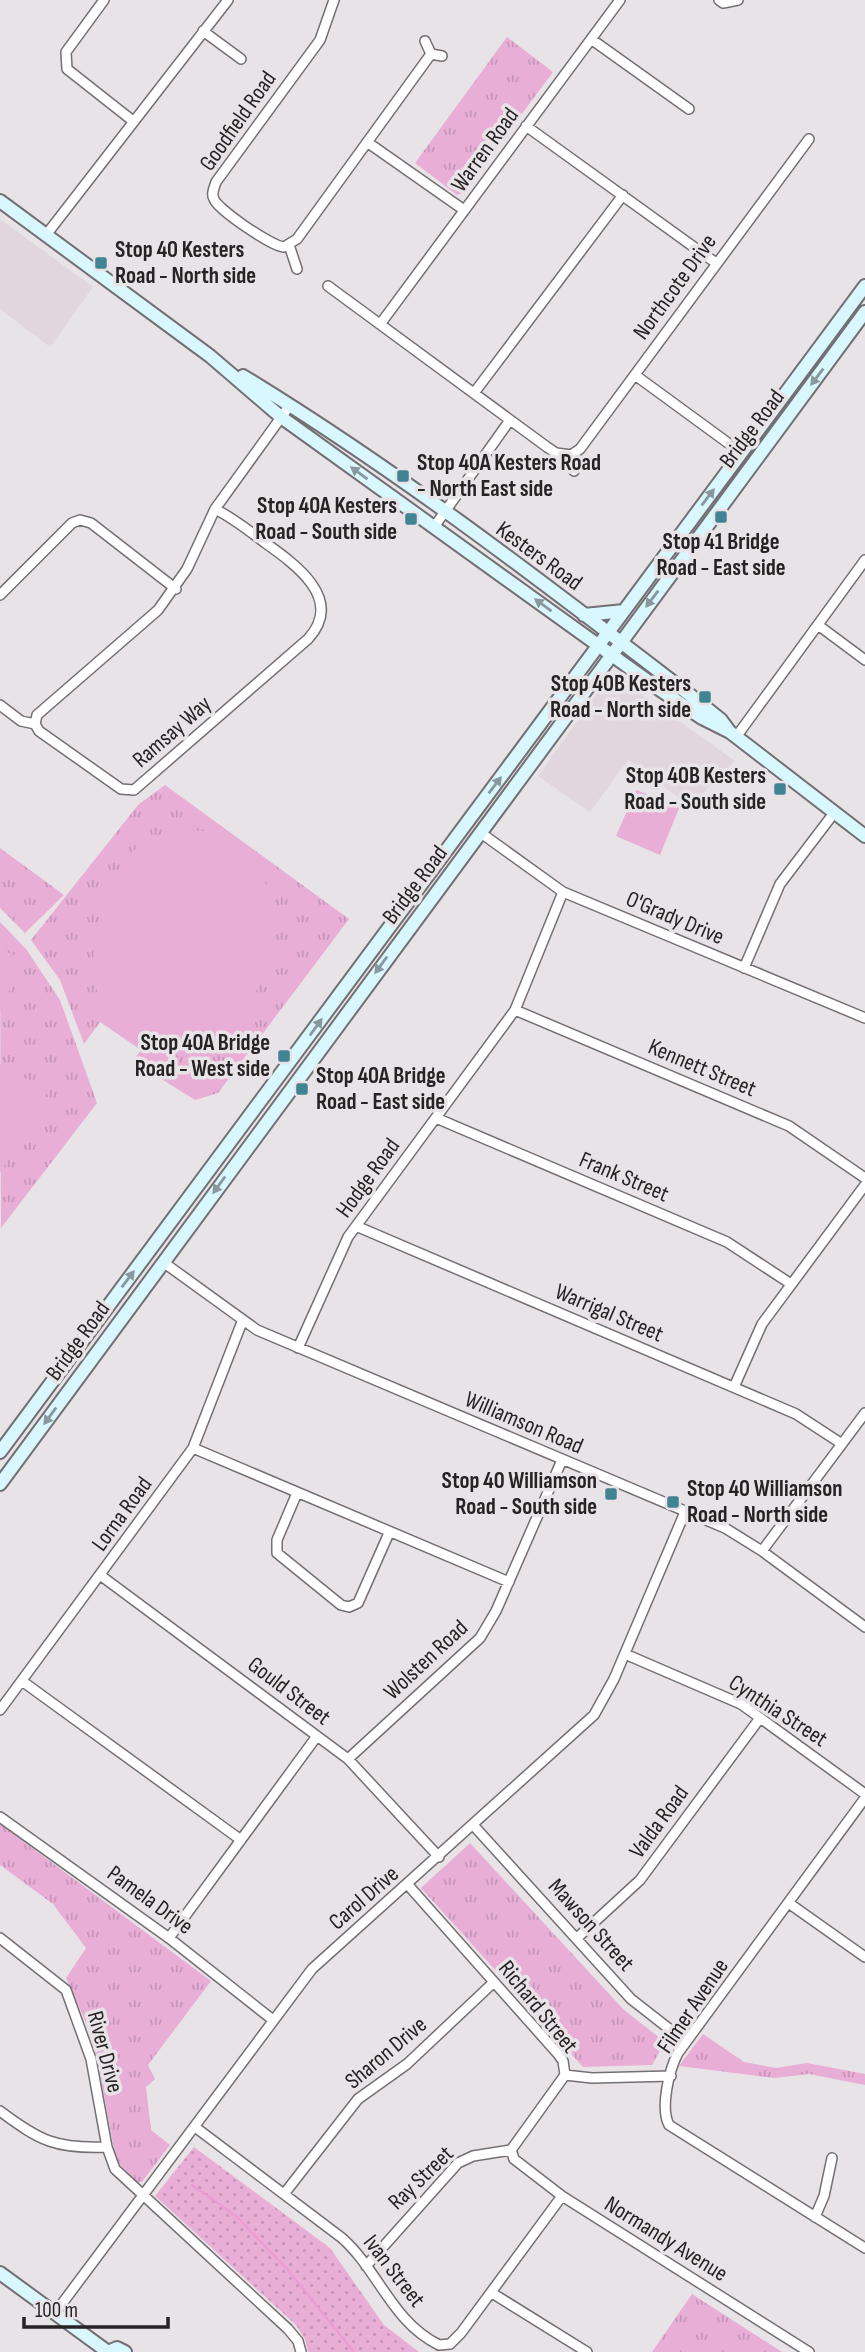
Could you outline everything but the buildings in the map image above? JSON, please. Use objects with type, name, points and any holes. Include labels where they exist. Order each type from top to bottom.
[{"type":"main road","name":"Kesters Road","points":[[0,201],[210,356],[281,416],[702,719],[733,735]]},
{"type":"main road","name":"Bridge Road","points":[[0,1452],[865,286]]},
{"type":"main road","points":[[845,313],[863,321]]},
{"type":"main road","name":"Bridge Road","points":[[0,1484],[611,654],[863,321]]},
{"type":"main road","name":"Kesters Road","points":[[210,356],[290,405],[444,512],[608,632],[710,710],[733,735],[865,836]]},
{"type":"main road","points":[[584,615],[610,615],[624,611]]},
{"type":"main road","points":[[467,823],[481,833]]},
{"type":"main road","points":[[246,1121],[260,1130]]},
{"type":"main road","points":[[148,1252],[163,1262]]},
{"type":"main road","points":[[55,1377],[71,1388]]},
{"type":"main road","points":[[0,2273],[108,2352],[117,2348],[125,2352]]},
{"type":"street","points":[[104,0],[66,52],[67,69],[134,121]]},
{"type":"street","points":[[46,234],[228,0]]},
{"type":"street","name":"Goodfield Road","points":[[289,245],[279,247],[271,244],[218,204],[213,191],[216,183],[320,40],[334,0]]},
{"type":"street","name":"Warren Road","points":[[381,323],[620,0]]},
{"type":"street","points":[[719,0],[723,3],[738,0]]},
{"type":"street","points":[[204,31],[241,59]]},
{"type":"street","points":[[591,39],[689,109]]},
{"type":"street","points":[[425,41],[431,54]]},
{"type":"street","points":[[297,269],[289,245],[297,239],[431,54]]},
{"type":"street","points":[[431,54],[442,56]]},
{"type":"street","points":[[526,126],[716,263]]},
{"type":"street","name":"Northcote Drive","points":[[571,455],[580,449],[809,139]]},
{"type":"street","points":[[368,142],[464,210]]},
{"type":"street","points":[[474,393],[622,195]]},
{"type":"street","points":[[328,286],[556,453],[571,455],[574,471]]},
{"type":"street","points":[[635,375],[728,443]]},
{"type":"street","points":[[35,724],[46,705],[158,610],[176,589],[215,509],[290,405]]},
{"type":"street","points":[[434,527],[510,420]]},
{"type":"street","name":"Ramsay Way","points":[[0,705],[21,721],[35,724],[46,737],[121,789],[134,790],[315,632],[321,613],[320,602],[308,578],[229,516],[215,509]]},
{"type":"street","points":[[0,595],[72,523],[80,520],[92,523],[176,589]]},
{"type":"street","points":[[733,735],[865,560]]},
{"type":"street","points":[[818,625],[865,660]]},
{"type":"street","points":[[744,968],[780,884],[834,813]]},
{"type":"street","name":"O'Grady Drive","points":[[481,833],[563,892],[865,1018]]},
{"type":"street","name":"Hodge Road","points":[[298,1348],[344,1244],[515,1010],[563,892]]},
{"type":"street","name":"Kennett Street","points":[[515,1010],[789,1126],[865,1178]]},
{"type":"street","name":"Frank Street","points":[[436,1118],[727,1242],[791,1284]]},
{"type":"street","points":[[734,1387],[758,1332],[865,1185]]},
{"type":"street","name":"Warrigal Street","points":[[356,1226],[804,1418],[842,1444]]},
{"type":"street","name":"Williamson Road","points":[[163,1262],[242,1322],[725,1528],[762,1551],[865,1627]]},
{"type":"street","name":"Lorna Road","points":[[0,1710],[193,1448],[242,1322]]},
{"type":"street","points":[[762,1551],[865,1413]]},
{"type":"street","points":[[193,1448],[509,1582]]},
{"type":"street","name":"Wolsten Road","points":[[348,1759],[475,1644],[492,1619],[562,1460]]},
{"type":"street","points":[[296,1493],[277,1539],[277,1553],[341,1605],[349,1607],[358,1603],[389,1532]]},
{"type":"street","name":"Carol Drive","points":[[55,2314],[313,1969],[594,1715],[625,1654],[685,1512]]},
{"type":"street","name":"Gould Street","points":[[100,1575],[348,1759],[439,1857]]},
{"type":"street","name":"Cynthia Street","points":[[625,1654],[730,1698],[865,1796]]},
{"type":"street","points":[[22,1681],[241,1840]]},
{"type":"street","name":"Valda Road","points":[[577,1938],[645,1874],[760,1718]]},
{"type":"street","points":[[169,1938],[317,1736]]},
{"type":"street","name":"Filmer Avenue","points":[[865,1796],[790,1904],[674,2060],[665,2115],[669,2125],[865,2248]]},
{"type":"street","name":"Pamela Drive","points":[[0,1817],[169,1938],[274,2020]]},
{"type":"street","name":"Mawson Street","points":[[474,1826],[631,1999],[686,2042]]},
{"type":"street","name":"Richard Street","points":[[408,1885],[558,2054],[565,2075],[592,2078],[671,2076]]},
{"type":"street","points":[[790,1904],[865,1957]]},
{"type":"street","name":"River Drive","points":[[0,1938],[66,1990],[91,2059],[107,2147],[115,2169],[288,2329],[298,2341],[301,2352]]},
{"type":"street","name":"Sharon Drive","points":[[284,2194],[358,2099],[407,2064],[494,1982]]},
{"type":"street","points":[[511,2150],[565,2075]]},
{"type":"street","points":[[0,2111],[33,2136],[52,2144],[107,2147]]},
{"type":"street","name":"Ivan Street","points":[[195,2127],[342,2238],[366,2266],[399,2315],[439,2345],[453,2343],[562,2196]]},
{"type":"street","name":"Normandy Avenue","points":[[511,2150],[519,2164],[562,2196],[808,2352]]},
{"type":"street","name":"Ray Street","points":[[366,2266],[458,2163],[473,2156],[511,2150]]},
{"type":"street","points":[[815,2217],[824,2196],[832,2158]]},
{"type":"street","points":[[492,2293],[587,2352]]},
{"type":"shaded area","points":[[0,219],[93,287],[50,347],[0,309]]},
{"type":"shaded area","points":[[612,673],[735,761],[690,806],[628,760],[590,812],[538,776]]},
{"type":"green space","points":[[507,37],[553,72],[463,193],[457,195],[415,163]]},
{"type":"green space","points":[[165,785],[349,919],[218,1093],[195,1100],[133,1061],[141,1050],[100,1022],[84,1044],[60,980],[31,940],[138,805]]},
{"type":"green space","points":[[636,790],[680,806],[660,855],[616,836]]},
{"type":"green space","points":[[194,830],[220,834],[249,853],[265,883],[271,920],[267,960],[253,997],[231,1028],[202,1048],[166,1052],[137,1042],[114,1023],[99,997],[93,952],[110,891],[129,856],[155,836]]},
{"type":"green space","points":[[0,848],[64,895],[25,933],[0,908]]},
{"type":"green space","points":[[0,922],[26,949],[60,1000],[97,1103],[1,1228]]},
{"type":"green space","points":[[0,949],[23,959],[0,1011]]},
{"type":"green space","points":[[0,1064],[48,1091],[0,1173]]},
{"type":"green space","points":[[0,1824],[211,1981],[148,2065],[155,2079],[146,2087],[151,2130],[170,2145],[142,2182],[137,2182],[116,2160],[94,2041],[66,1978],[86,1948],[53,1904],[0,1865]]},
{"type":"green space","points":[[470,1843],[624,2010],[665,2042],[652,2065],[583,2067],[421,1888]]},
{"type":"green space","points":[[703,2034],[744,2062],[776,2068],[807,2063],[865,2074],[865,2085],[809,2074],[775,2078],[679,2066]]},
{"type":"green space","points":[[194,2147],[330,2248],[384,2325],[419,2352],[308,2352],[305,2339],[296,2325],[155,2196]]},
{"type":"green space","points":[[692,2294],[782,2352],[652,2352]]},
{"type":"waterway","points":[[192,2185],[236,2216],[288,2270],[354,2352]]},
{"type":"place","name":"Stop 40 Kesters Road - North side","points":[[101,263]]},
{"type":"place","name":"Stop 40A Kesters Road - North East side","points":[[403,476]]},
{"type":"place","name":"Stop 41 Bridge Road - East side","points":[[721,517]]},
{"type":"place","name":"Stop 40A Kesters Road - South side","points":[[411,519]]},
{"type":"place","name":"Stop 40B Kesters Road - North side","points":[[705,697]]},
{"type":"place","name":"Stop 40B Kesters Road - South side","points":[[780,789]]},
{"type":"place","name":"Stop 40A Bridge Road - West side","points":[[284,1056]]},
{"type":"place","name":"Stop 40A Bridge Road - East side","points":[[302,1089]]},
{"type":"place","name":"Stop 40 Williamson Road - South side","points":[[611,1494]]},
{"type":"place","name":"Stop 40 Williamson Road - North side","points":[[673,1502]]}]
